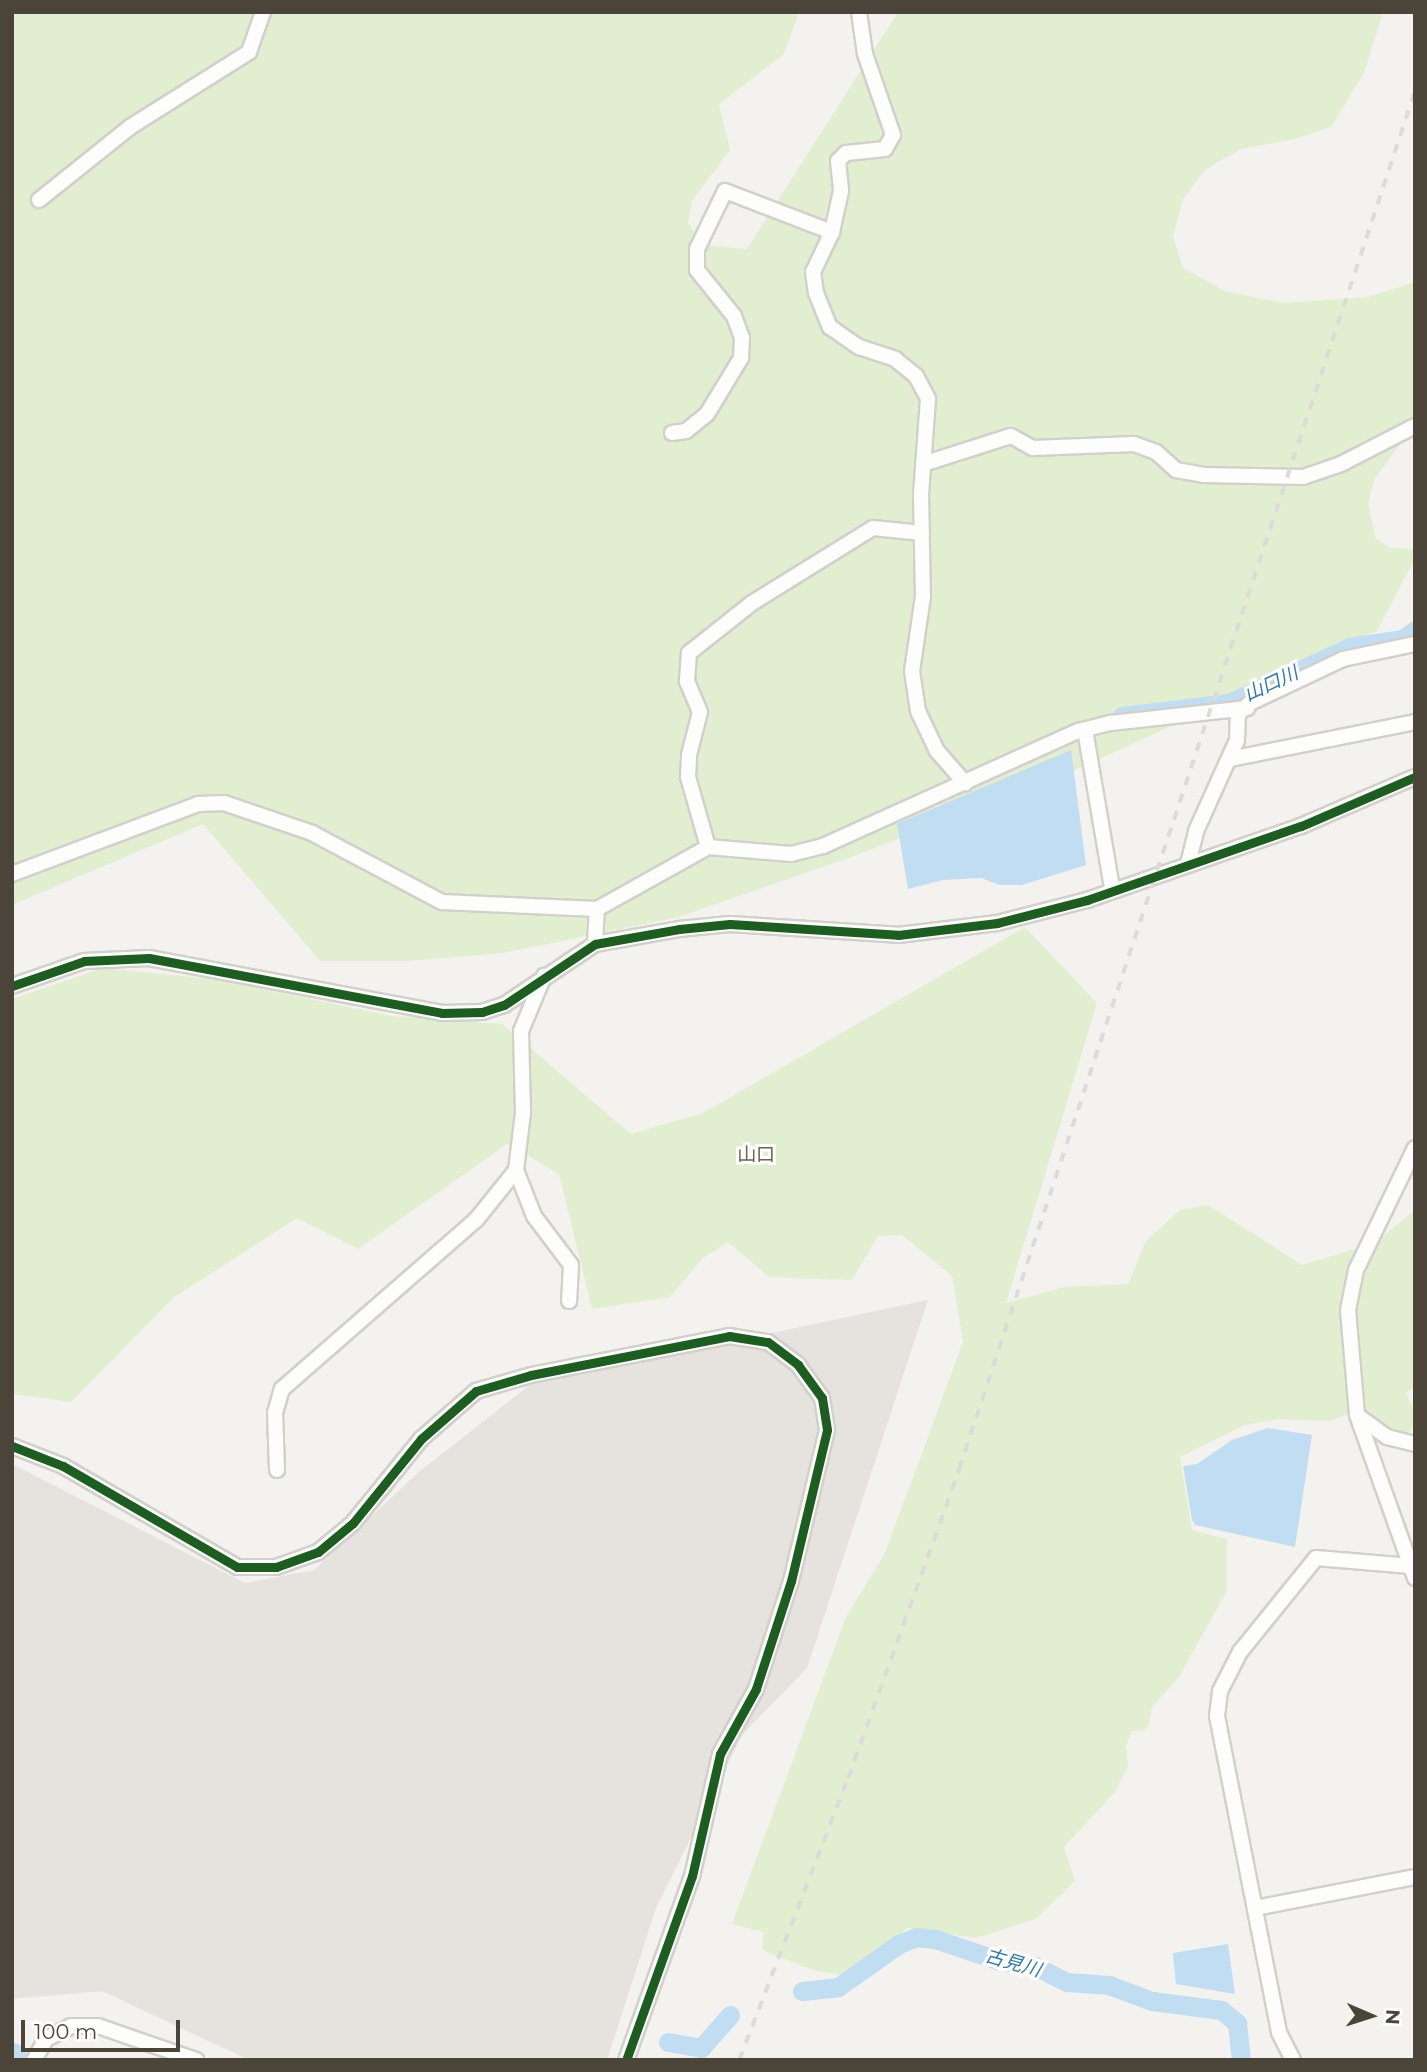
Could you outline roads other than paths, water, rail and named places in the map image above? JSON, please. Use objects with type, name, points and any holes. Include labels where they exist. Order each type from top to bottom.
[{"type":"street","points":[[39,200],[130,127],[249,52],[263,12]]},
{"type":"street","points":[[859,12],[864,54],[893,135],[885,149],[846,153],[838,161],[841,191],[832,232],[813,272],[816,293],[830,327],[859,347],[895,359],[916,376],[928,399],[923,464],[923,596],[912,671],[918,711],[937,751],[965,783]]},
{"type":"street","points":[[672,433],[687,431],[708,414],[741,358],[742,338],[734,316],[697,270],[697,248],[725,191],[832,232]]},
{"type":"street","points":[[923,464],[1011,436],[1033,448],[1134,444],[1156,452],[1176,470],[1204,475],[1303,477],[1341,464],[1415,426]]},
{"type":"street","points":[[708,847],[688,777],[688,755],[700,712],[687,681],[689,653],[752,603],[873,528],[922,533]]},
{"type":"street","points":[[1188,864],[1196,831],[1237,740],[1238,714],[1343,659],[1415,644]]},
{"type":"street","points":[[12,874],[198,804],[224,803],[312,833],[442,902],[597,909],[708,847],[791,854],[848,836],[1084,730],[1247,708]]},
{"type":"street","points":[[1230,759],[1260,757],[1415,722]]},
{"type":"street","points":[[1084,730],[1112,888]]},
{"type":"street","points":[[12,986],[83,961],[149,958],[442,1013],[482,1012],[504,1005],[544,975],[595,944],[730,924],[898,935],[964,930],[1087,900],[1112,888],[1301,826],[1415,777]]},
{"type":"street","points":[[595,944],[597,909]]},
{"type":"street","points":[[544,975],[521,1031],[523,1113],[516,1170],[534,1216],[571,1265],[569,1301]]},
{"type":"street","points":[[1293,2060],[1279,2032],[1217,1716],[1220,1691],[1240,1652],[1290,1584],[1316,1558],[1413,1572],[1357,1415],[1348,1310],[1351,1288],[1415,1148]]},
{"type":"street","points":[[277,1470],[275,1413],[282,1389],[476,1220],[516,1170]]},
{"type":"street","points":[[12,1446],[63,1466],[237,1567],[276,1567],[318,1552],[353,1523],[421,1439],[476,1391],[531,1375],[729,1336],[768,1342],[798,1365],[822,1398],[828,1430],[791,1581],[756,1689],[720,1754],[692,1876],[626,2060]]},
{"type":"street","points":[[1357,1415],[1387,1437],[1415,1444]]},
{"type":"street","points":[[1255,1908],[1415,1877]]},
{"type":"street","points":[[34,2060],[46,2039],[71,2026],[98,2026],[196,2060]]},
{"type":"water","points":[[1071,750],[1086,865],[1022,885],[1000,885],[981,878],[943,880],[908,889],[897,824]]},
{"type":"water","points":[[1268,1428],[1312,1435],[1295,1547],[1195,1525],[1192,1520],[1183,1466],[1197,1464],[1232,1440]]},
{"type":"water","points":[[1228,1944],[1235,1994],[1176,1984],[1173,1953]]},
{"type":"waterway","name":"山口川","points":[[1122,716],[1229,703],[1350,647],[1403,639],[1415,630]]},
{"type":"waterway","name":"古見川","points":[[802,1991],[838,1987],[899,1944],[916,1937],[935,1939],[997,1960],[1035,1966],[1067,1982],[1109,1985],[1152,2001],[1221,2010],[1237,2023],[1241,2060]]},
{"type":"waterway","name":"古見川","points":[[668,2042],[701,2048],[730,2015]]},
{"type":"waterway","name":"古見川","points":[[12,2052],[16,2053]]},
{"type":"railway","points":[[739,2060],[848,1778],[959,1469],[1415,90]]},
{"type":"district","name":"山口","points":[[756,1155]]}]
